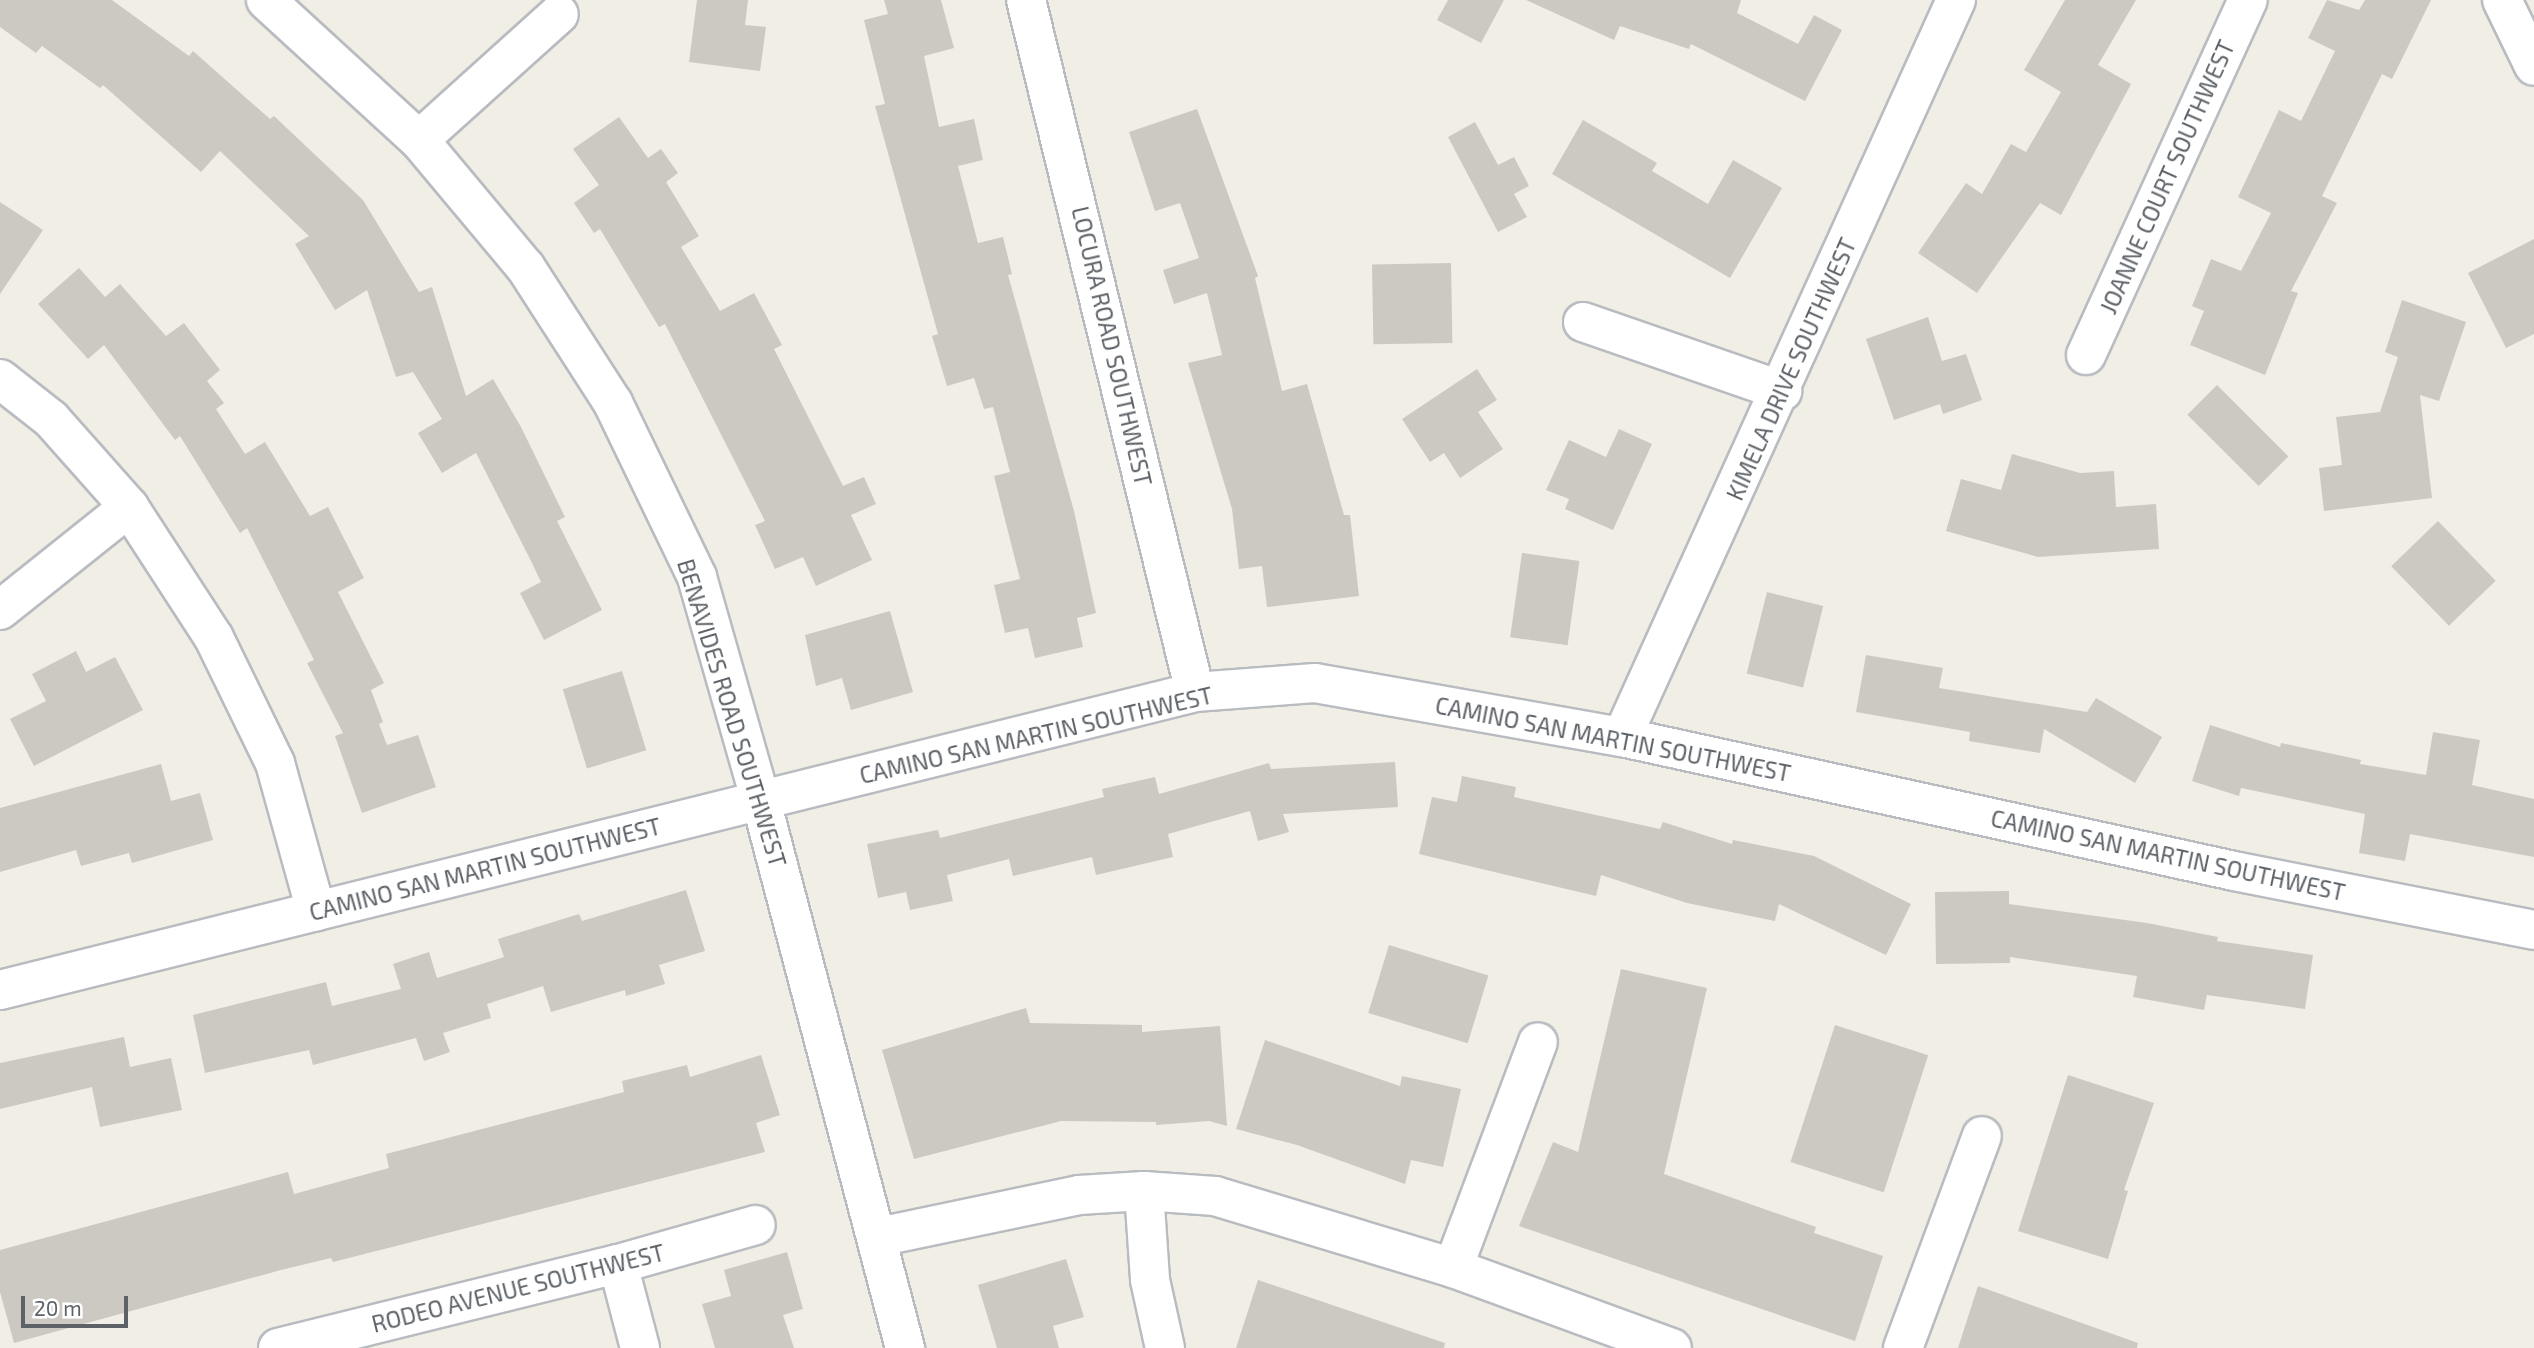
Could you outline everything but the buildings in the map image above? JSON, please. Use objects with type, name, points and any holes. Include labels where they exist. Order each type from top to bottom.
[{"type":"street","name":"BENAVIDES ROAD SOUTHWEST","points":[[266,0],[419,140],[526,268],[613,403],[697,577],[761,801],[878,1237],[905,1348]]},
{"type":"street","name":"LOCURA ROAD SOUTHWEST","points":[[1026,0],[1195,692]]},
{"type":"street","name":"KIMELA DRIVE SOUTHWEST","points":[[1622,737],[1782,391],[1956,0]]},
{"type":"street","name":"JOANNE COURT SOUTHWEST","points":[[2086,355],[2248,0]]},
{"type":"street","points":[[2502,0],[2534,65]]},
{"type":"street","points":[[419,140],[559,14]]},
{"type":"street","points":[[1583,322],[1782,391]]},
{"type":"street","points":[[0,379],[51,419],[129,507],[214,638],[275,763],[316,911]]},
{"type":"street","points":[[0,610],[129,507]]},
{"type":"street","name":"CAMINO SAN MARTIN SOUTHWEST","points":[[0,990],[1195,692],[1315,683],[1622,737],[2234,871],[2534,930]]},
{"type":"street","points":[[1454,1268],[1538,1042]]},
{"type":"street","points":[[1903,1348],[1982,1136]]},
{"type":"street","points":[[878,1237],[1079,1195],[1144,1191],[1215,1196],[1454,1268],[1672,1348]]},
{"type":"street","points":[[1144,1191],[1150,1280],[1165,1348]]},
{"type":"street","name":"RODEO AVENUE SOUTHWEST","points":[[278,1348],[618,1264],[756,1225]]},
{"type":"street","points":[[618,1264],[640,1348]]}]
